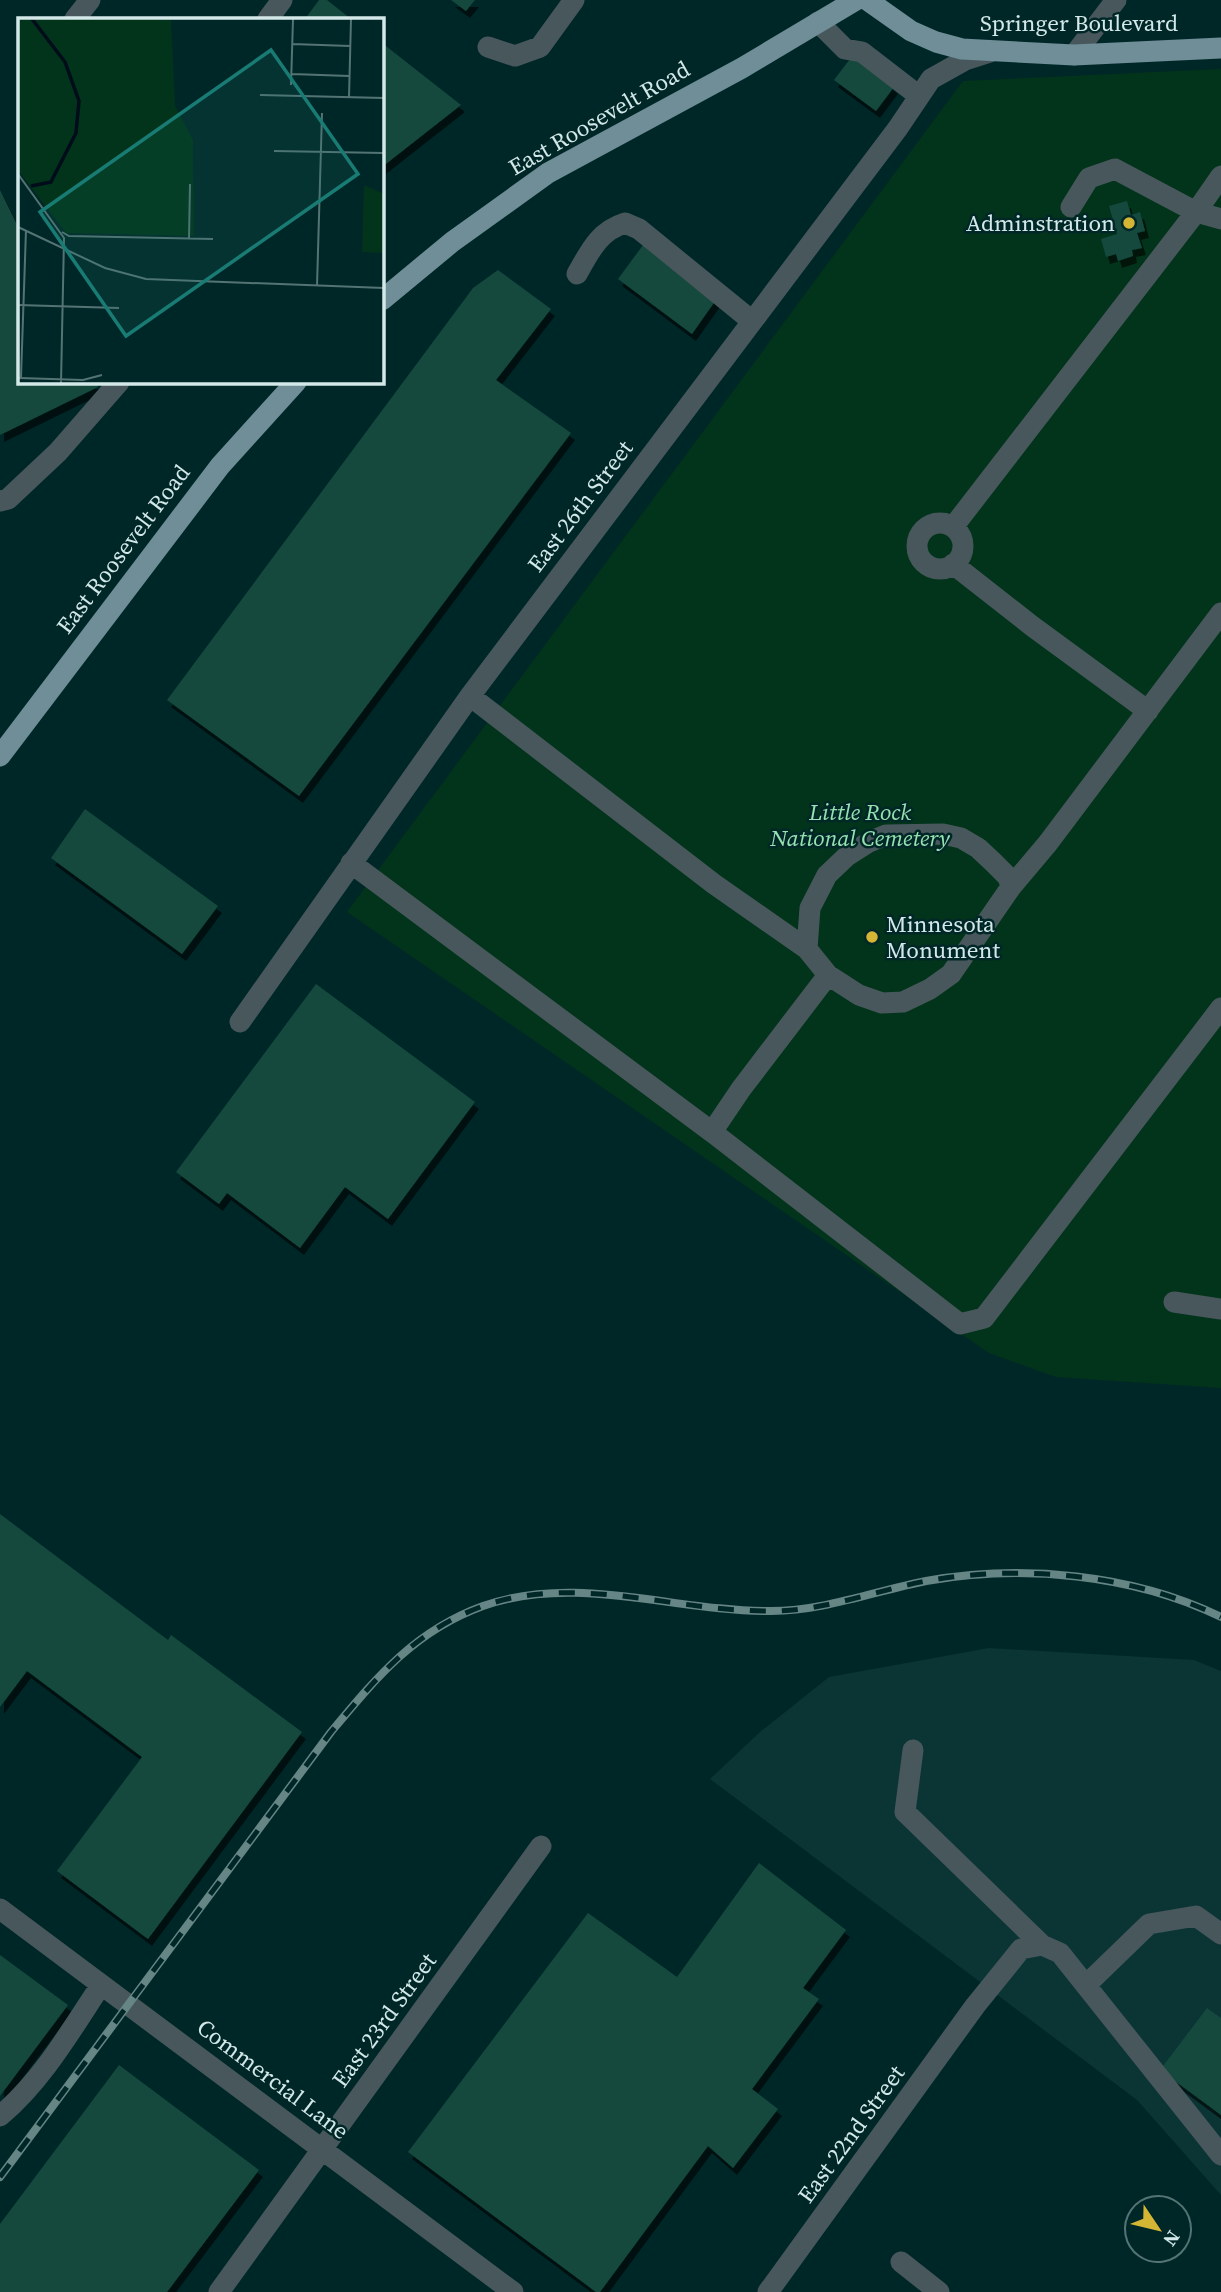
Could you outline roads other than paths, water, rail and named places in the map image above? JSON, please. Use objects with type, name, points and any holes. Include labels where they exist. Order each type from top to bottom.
[{"type":"main road","name":"East Roosevelt Road","points":[[383,299],[452,242],[548,173],[742,68],[856,0]]},
{"type":"main road","name":"Springer Boulevard","points":[[867,0],[911,31],[962,49],[1074,55],[1221,48]]},
{"type":"main road","name":"East Roosevelt Road","points":[[0,756],[220,466],[295,383]]},
{"type":"street","points":[[76,18],[90,0]]},
{"type":"street","points":[[269,18],[282,0]]},
{"type":"street","points":[[488,47],[515,56],[540,47],[574,0]]},
{"type":"street","points":[[1074,55],[1116,0]]},
{"type":"street","points":[[818,22],[845,49],[862,52],[919,96]]},
{"type":"street","name":"East 26th Street","points":[[240,1022],[470,696],[898,128],[931,79],[965,60],[990,52]]},
{"type":"street","points":[[1071,207],[1089,178],[1115,170],[1196,212],[1221,219]]},
{"type":"street","points":[[953,527],[1221,176]]},
{"type":"street","points":[[577,274],[597,240],[615,226],[625,223],[639,229],[752,321]]},
{"type":"street","points":[[0,501],[8,499],[58,452],[118,383]]},
{"type":"street","points":[[939,523],[953,527],[962,538],[959,559],[953,565],[939,569],[925,563],[917,550],[917,542],[924,528],[939,523]]},
{"type":"street","points":[[953,565],[1148,711]]},
{"type":"street","points":[[470,696],[714,884],[807,948],[828,975],[859,995],[882,1003],[903,1002],[930,989],[951,974],[1011,887],[1048,843],[1221,613]]},
{"type":"street","points":[[807,948],[810,908],[827,875],[847,856],[886,835],[943,834],[961,838],[978,848],[993,862],[1008,877],[1011,887]]},
{"type":"street","points":[[351,863],[712,1132],[960,1324],[984,1318],[1221,1008]]},
{"type":"street","points":[[712,1132],[741,1089],[828,975]]},
{"type":"street","points":[[1174,1302],[1221,1309]]},
{"type":"street","points":[[913,1750],[905,1812],[1042,1945],[1060,1953],[1221,2155]]},
{"type":"street","name":"East 23rd Street","points":[[219,2292],[541,1846]]},
{"type":"street","name":"Commercial Lane","points":[[0,1909],[513,2292]]},
{"type":"street","points":[[1086,1985],[1149,1924],[1196,1916],[1221,1934]]},
{"type":"street","name":"East 22nd Street","points":[[768,2292],[975,2006],[1021,1949],[1042,1945]]},
{"type":"street","points":[[0,2116],[38,2076],[101,1984]]},
{"type":"street","points":[[901,2262],[939,2292]]},
{"type":"railway","points":[[0,2177],[331,1732],[398,1658],[436,1629],[459,1616],[483,1606],[518,1597],[554,1593],[626,1596],[735,1610],[791,1610],[830,1604],[926,1581],[1000,1573],[1076,1576],[1114,1582],[1187,1602],[1221,1617]]},
{"type":"place","name":"Adminstration","points":[[1129,223]]},
{"type":"place","name":"Minnesota Monument","points":[[872,937]]},
{"type":"park label","name":"Little Rock National Cemetery","points":[[860,825]]}]
